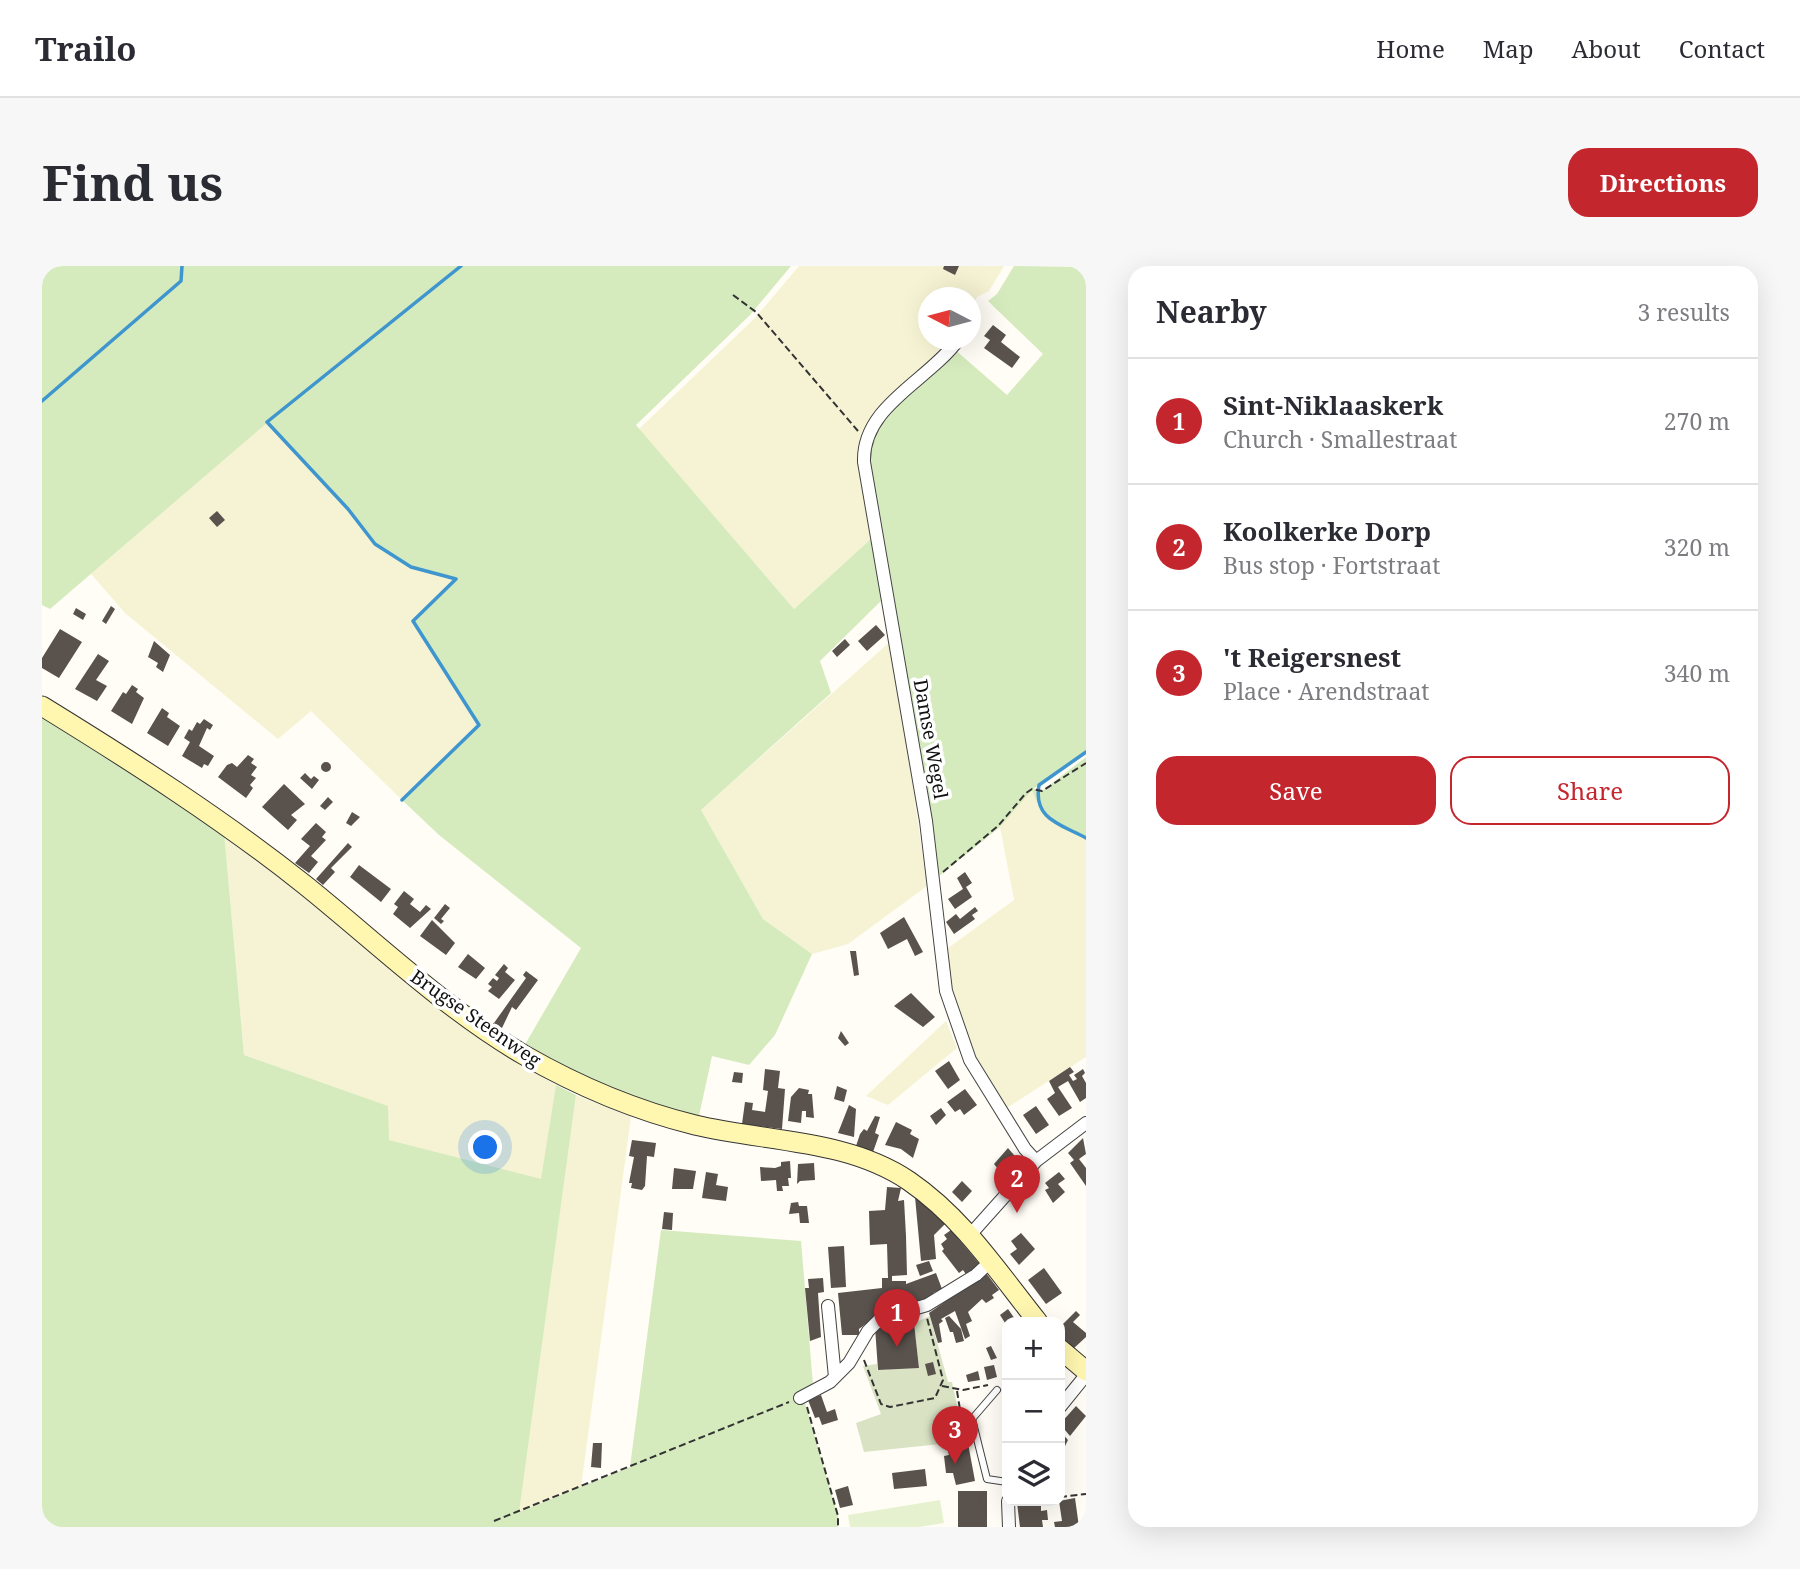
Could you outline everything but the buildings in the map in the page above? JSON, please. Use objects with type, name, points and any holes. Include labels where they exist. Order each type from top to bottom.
[{"type":"main road","name":"Brugse Steenweg","points":[[42,706],[160,779],[226,825],[460,1011],[520,1053],[577,1084],[652,1113],[697,1125],[827,1148],[869,1160],[907,1180],[940,1205],[970,1235],[1034,1317]]},
{"type":"main road","points":[[1065,1354],[1086,1373]]},
{"type":"street","points":[[865,441],[873,422],[948,350]]},
{"type":"street","name":"Damse Wegel","points":[[865,441],[864,462],[871,510],[926,821],[939,953],[956,1027],[985,1084],[1036,1161]]},
{"type":"street","points":[[970,1235],[1036,1161],[1086,1124]]},
{"type":"street","points":[[802,1397],[835,1377],[859,1348],[868,1331],[880,1319],[924,1307],[976,1275],[990,1262]]},
{"type":"street","points":[[828,1306],[835,1377]]},
{"type":"street","points":[[1065,1401],[1086,1373]]},
{"type":"street","points":[[1008,1506],[1009,1527]]},
{"type":"lane","points":[[997,1390],[972,1419],[987,1479],[1002,1481]]},
{"type":"path","points":[[733,295],[756,312],[845,414],[865,441]]},
{"type":"path","points":[[933,881],[998,826],[1019,800],[1032,789],[1042,791],[1086,763]]},
{"type":"path","points":[[859,1348],[881,1405],[885,1407],[932,1400],[943,1380],[924,1307]]},
{"type":"path","points":[[941,1386],[956,1389],[990,1385],[997,1390]]},
{"type":"path","points":[[956,1389],[961,1416],[972,1419]]},
{"type":"path","points":[[494,1521],[802,1397],[838,1516],[838,1527]]},
{"type":"path","points":[[1065,1496],[1086,1494]]},
{"type":"shaded area","points":[[799,266],[1004,266],[989,291],[981,295],[981,287],[918,287],[918,350],[949,350],[870,421],[861,440],[872,538],[794,609],[639,429],[755,318]]},
{"type":"shaded area","points":[[267,422],[348,509],[375,544],[411,567],[456,579],[413,621],[479,725],[402,800],[311,711],[278,739],[125,613],[91,574]]},
{"type":"shaded area","points":[[892,640],[927,886],[848,944],[812,954],[763,919],[701,810]]},
{"type":"shaded area","points":[[1032,789],[1042,814],[1086,838],[1086,1057],[1005,1109],[974,1058],[955,1012],[944,951],[1014,900],[1000,827]]},
{"type":"shaded area","points":[[224,832],[516,1061],[556,1085],[542,1180],[388,1140],[387,1106],[244,1055]]},
{"type":"shaded area","points":[[946,1021],[957,1048],[888,1105],[866,1096]]},
{"type":"shaded area","points":[[576,1095],[631,1117],[581,1487],[518,1513]]},
{"type":"green space","points":[[42,266],[791,266],[750,315],[636,425],[794,609],[872,538],[884,598],[820,661],[831,693],[701,810],[763,919],[812,954],[775,1035],[749,1065],[712,1056],[699,1116],[646,1101],[644,1105],[523,1048],[581,948],[439,835],[402,800],[479,725],[413,621],[455,579],[411,567],[375,544],[348,509],[268,422],[50,609],[42,605]]},
{"type":"green space","points":[[1014,266],[1086,267],[1086,752],[1033,789],[1042,791],[1086,757],[1086,838],[1042,814],[1032,790],[1000,827],[938,877],[901,637],[867,461],[870,434],[951,350],[955,350],[1007,395],[1043,354],[988,301],[997,294]]},
{"type":"green space","points":[[42,716],[224,832],[244,1055],[388,1106],[389,1140],[541,1179],[556,1085],[576,1095],[519,1512],[630,1467],[661,1230],[801,1241],[813,1385],[803,1396],[838,1516],[838,1527],[42,1527]]},
{"type":"green space","points":[[930,1316],[948,1382],[952,1382],[964,1437],[941,1444],[864,1452],[856,1423],[881,1414],[863,1366],[877,1364],[877,1370],[919,1367],[914,1323]]},
{"type":"green space","points":[[940,1500],[944,1523],[919,1527],[850,1527],[848,1515]]},
{"type":"waterway","points":[[42,401],[181,281],[182,266]]},
{"type":"waterway","points":[[402,800],[479,725],[413,621],[456,579],[411,567],[375,544],[348,509],[267,422],[461,266]]},
{"type":"waterway","points":[[1086,752],[1039,785],[1038,796],[1044,813],[1058,824],[1086,838]]},
{"type":"place","name":"Koolkerke Dorp","points":[[1017,1213]]},
{"type":"place","name":"Sint-Niklaaskerk","points":[[897,1347]]},
{"type":"place","name":"'t Reigersnest","points":[[955,1464]]}]
